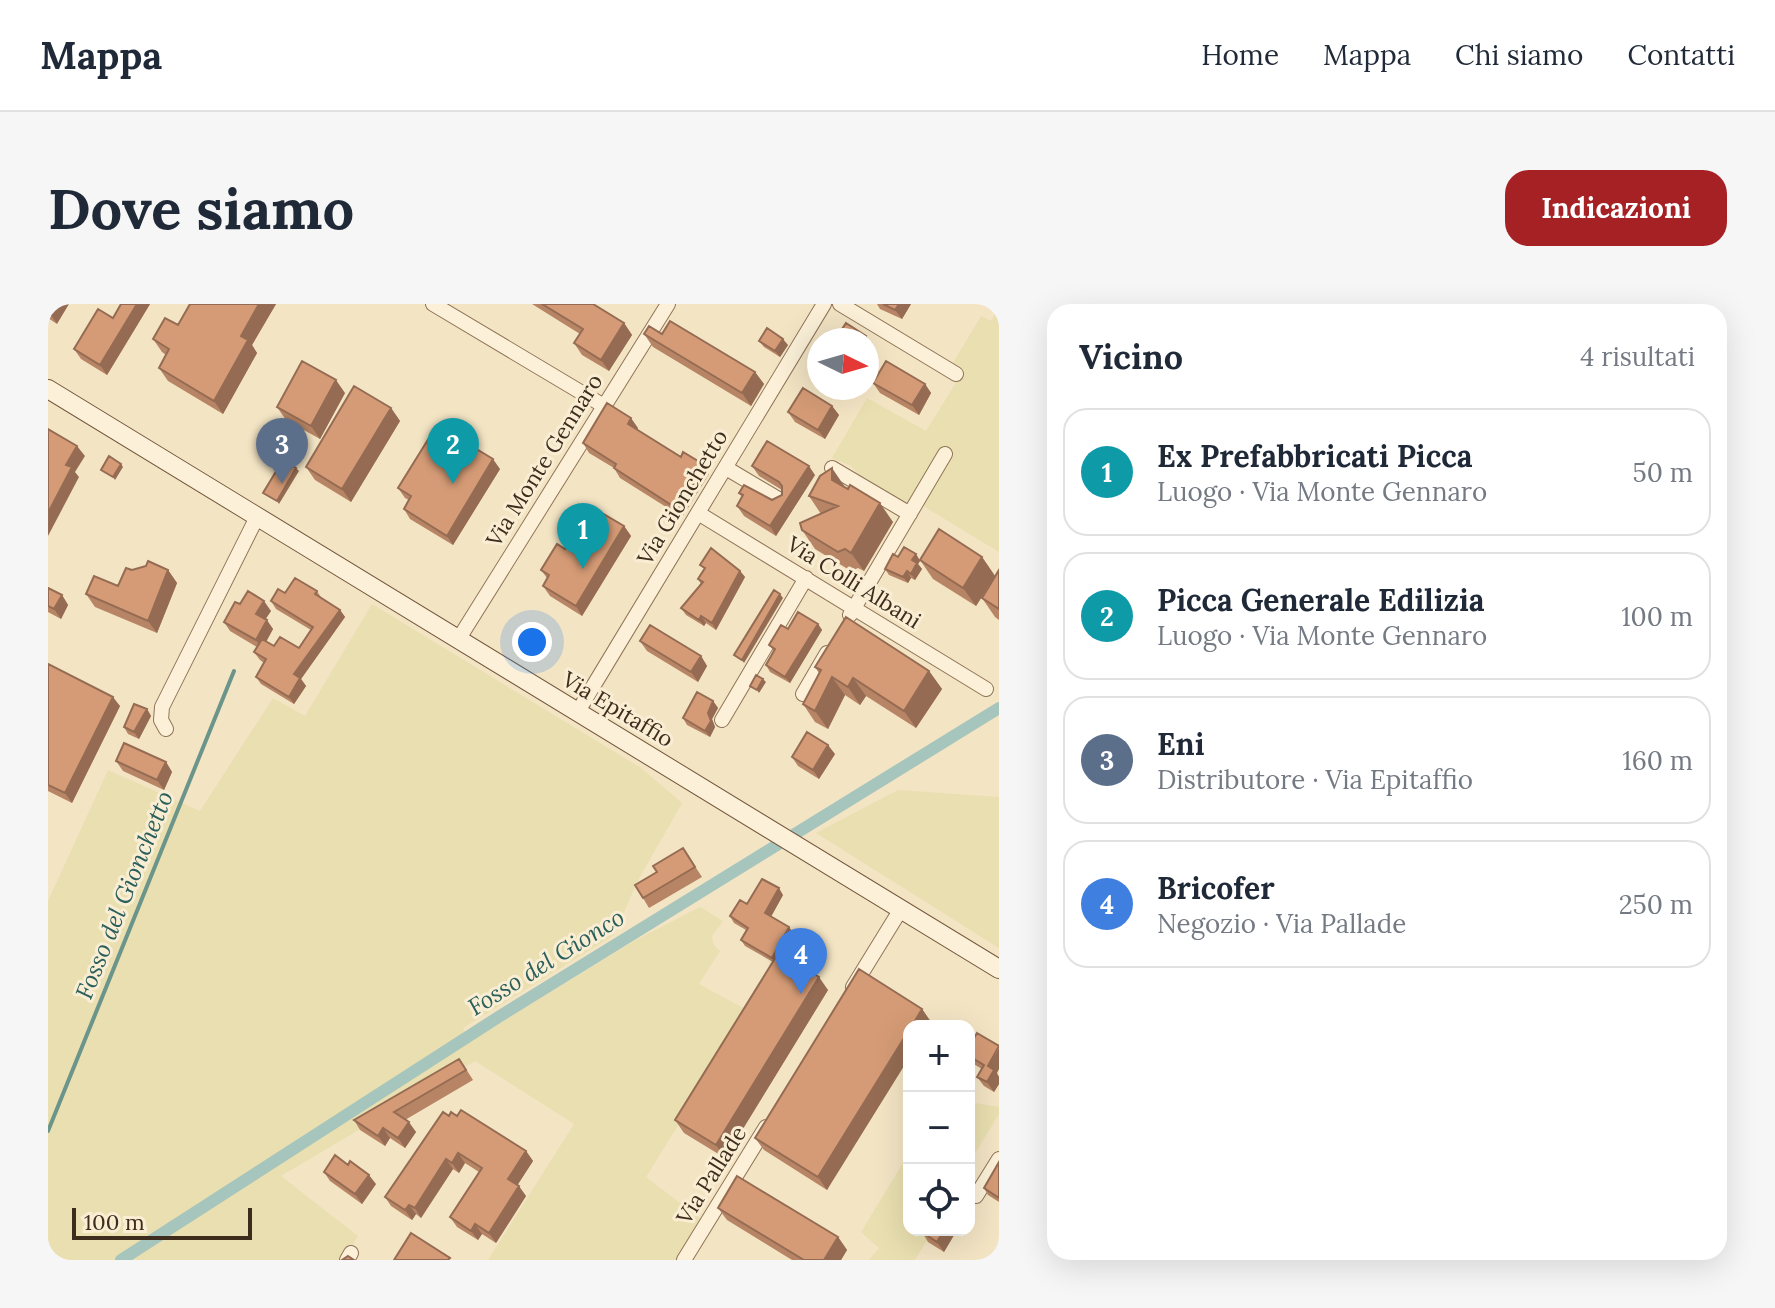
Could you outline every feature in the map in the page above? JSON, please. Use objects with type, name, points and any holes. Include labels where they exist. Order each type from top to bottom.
[{"type":"main road","name":"Via Epitaffio","points":[[48,389],[999,969]]},
{"type":"street","points":[[433,304],[604,406]]},
{"type":"street","name":"Via Monte Gennaro","points":[[458,640],[668,304]]},
{"type":"street","name":"Via Gionchetto","points":[[577,713],[824,304]]},
{"type":"street","points":[[840,304],[956,374]]},
{"type":"street","points":[[803,694],[945,454]]},
{"type":"street","points":[[726,468],[780,500]]},
{"type":"street","points":[[832,468],[910,514]]},
{"type":"street","name":"Via Colli Albani","points":[[698,513],[986,689]]},
{"type":"street","points":[[166,729],[161,716],[162,707],[257,517]]},
{"type":"street","points":[[722,720],[806,578]]},
{"type":"street","points":[[843,1004],[901,909]]},
{"type":"street","name":"Via Pallade","points":[[684,1260],[776,1112]]},
{"type":"street","points":[[976,1196],[999,1159]]},
{"type":"shaded area","points":[[999,307],[999,552],[915,498],[908,502],[895,499],[861,477],[851,466],[832,458],[866,400],[926,431],[957,381],[947,373],[981,316],[991,321]]},
{"type":"shaded area","points":[[372,604],[641,768],[682,803],[637,882],[614,935],[463,1028],[469,1042],[634,941],[700,907],[723,921],[712,936],[713,944],[720,951],[699,984],[749,1011],[646,1177],[701,1219],[679,1260],[488,1260],[574,1124],[475,1061],[281,1176],[358,1236],[343,1260],[48,1260],[48,901],[108,770],[200,811],[273,698],[305,716]]},
{"type":"shaded area","points":[[898,790],[999,797],[999,948],[816,833]]},
{"type":"shaded area","points":[[975,1103],[999,1107],[999,1114],[975,1153]]},
{"type":"shaded area","points":[[903,1163],[903,1236],[929,1236],[915,1260],[869,1260],[879,1248],[861,1232]]},
{"type":"building","points":[[48,304],[57,304],[51,315],[48,313]]},
{"type":"building","points":[[121,304],[137,304],[100,365],[74,349],[98,309],[113,318]]},
{"type":"building","points":[[190,304],[259,304],[241,336],[248,340],[214,401],[159,368],[169,349],[153,339],[165,318],[178,325]]},
{"type":"building","points":[[542,304],[593,304],[624,323],[601,360],[574,343],[583,329]]},
{"type":"building","points":[[883,304],[899,304],[895,310]]},
{"type":"building","points":[[670,321],[755,372],[742,393],[644,334],[649,326],[662,334]]},
{"type":"building","points":[[767,328],[783,339],[775,351],[759,341]]},
{"type":"building","points":[[302,361],[336,380],[311,426],[277,407]]},
{"type":"building","points":[[886,361],[925,384],[912,405],[879,386],[879,373]]},
{"type":"building","points":[[354,386],[391,408],[342,489],[306,467]]},
{"type":"building","points":[[803,388],[807,390],[807,400],[822,400],[832,406],[818,430],[788,412]]},
{"type":"building","points":[[607,403],[631,418],[628,424],[681,457],[683,452],[703,464],[676,508],[614,468],[616,464],[583,443]]},
{"type":"building","points":[[437,425],[493,459],[447,536],[404,509],[411,496],[398,488]]},
{"type":"building","points":[[48,429],[77,446],[66,465],[72,467],[48,513]]},
{"type":"building","points":[[767,441],[809,466],[770,526],[737,506],[744,485],[772,500],[782,495],[779,482],[752,466]]},
{"type":"building","points":[[109,456],[121,464],[113,477],[101,470]]},
{"type":"building","points":[[283,460],[296,468],[277,501],[263,493]]},
{"type":"building","points":[[832,468],[832,480],[848,489],[850,485],[880,503],[851,553],[845,549],[838,552],[802,530],[800,523],[838,506],[809,496],[820,476]]},
{"type":"building","points":[[590,506],[624,526],[576,606],[543,586],[549,575],[541,570],[557,544],[565,549]]},
{"type":"building","points":[[939,529],[982,557],[963,588],[920,560]]},
{"type":"building","points":[[904,547],[916,554],[912,560],[917,563],[911,574],[907,571],[903,577],[885,569],[893,554],[898,557]]},
{"type":"building","points":[[711,548],[740,571],[712,623],[701,616],[699,620],[681,608],[703,582],[698,579],[705,568],[700,565]]},
{"type":"building","points":[[148,561],[168,570],[148,621],[86,594],[94,576],[118,586],[126,568],[132,570],[146,566]]},
{"type":"building","points":[[999,570],[999,609],[982,598]]},
{"type":"building","points":[[295,578],[340,610],[294,674],[300,678],[289,697],[256,677],[266,659],[254,652],[262,639],[274,646],[280,637],[299,648],[313,627],[271,601],[278,589],[285,593]]},
{"type":"building","points":[[48,588],[62,595],[54,609],[48,606]]},
{"type":"building","points":[[774,590],[780,594],[742,660],[734,655]]},
{"type":"building","points":[[248,591],[264,601],[256,614],[267,620],[256,640],[224,622],[235,602],[240,604]]},
{"type":"building","points":[[798,612],[818,624],[785,677],[766,665],[775,649],[769,645],[781,625],[788,629]]},
{"type":"building","points":[[846,617],[929,671],[904,711],[853,678],[848,687],[832,677],[815,711],[803,704],[821,670],[815,667]]},
{"type":"building","points":[[650,625],[701,656],[691,672],[640,641]]},
{"type":"building","points":[[48,664],[113,697],[65,793],[48,785]]},
{"type":"building","points":[[756,675],[763,679],[757,690],[750,686]]},
{"type":"building","points":[[697,692],[713,701],[708,713],[711,721],[705,731],[683,718]]},
{"type":"building","points":[[134,704],[147,709],[134,732],[124,727]]},
{"type":"building","points":[[807,732],[828,745],[813,770],[792,757]]},
{"type":"building","points":[[124,743],[166,762],[157,780],[116,761]]},
{"type":"building","points":[[683,848],[695,867],[643,898],[635,885],[657,872],[653,866]]},
{"type":"building","points":[[762,879],[779,888],[765,913],[789,927],[772,958],[741,940],[748,928],[730,916],[740,900],[747,904]]},
{"type":"building","points":[[779,952],[819,977],[716,1145],[675,1120]]},
{"type":"building","points":[[859,969],[922,1009],[916,1020],[903,1020],[903,1040],[818,1177],[755,1138]]},
{"type":"building","points":[[977,1033],[999,1046],[988,1066],[994,1070],[987,1082],[977,1077],[984,1065],[975,1060]]},
{"type":"building","points":[[459,1059],[466,1070],[394,1112],[409,1122],[398,1138],[383,1128],[378,1136],[354,1120]]},
{"type":"building","points":[[461,1110],[526,1151],[508,1179],[519,1186],[489,1233],[475,1224],[471,1231],[450,1217],[482,1168],[458,1153],[452,1163],[446,1159],[415,1208],[409,1205],[405,1210],[385,1197],[443,1112],[457,1116]]},
{"type":"building","points":[[335,1155],[348,1165],[350,1161],[369,1175],[355,1194],[324,1172]]},
{"type":"building","points":[[999,1162],[999,1198],[984,1188]]},
{"type":"building","points":[[737,1176],[838,1237],[824,1260],[804,1260],[718,1208]]},
{"type":"building","points":[[411,1233],[450,1258],[394,1260]]},
{"type":"waterway","name":"Fosso del Gionchetto","points":[[48,1131],[234,671]]},
{"type":"waterway","name":"Fosso del Gionco","points":[[121,1260],[500,1016],[999,708]]},
{"type":"place","name":"Eni","points":[[282,484]]},
{"type":"place","name":"Picca Generale Edilizia","points":[[453,484]]},
{"type":"place","name":"Ex Prefabbricati Picca","points":[[583,569]]},
{"type":"place","name":"Bricofer","points":[[801,994]]}]
